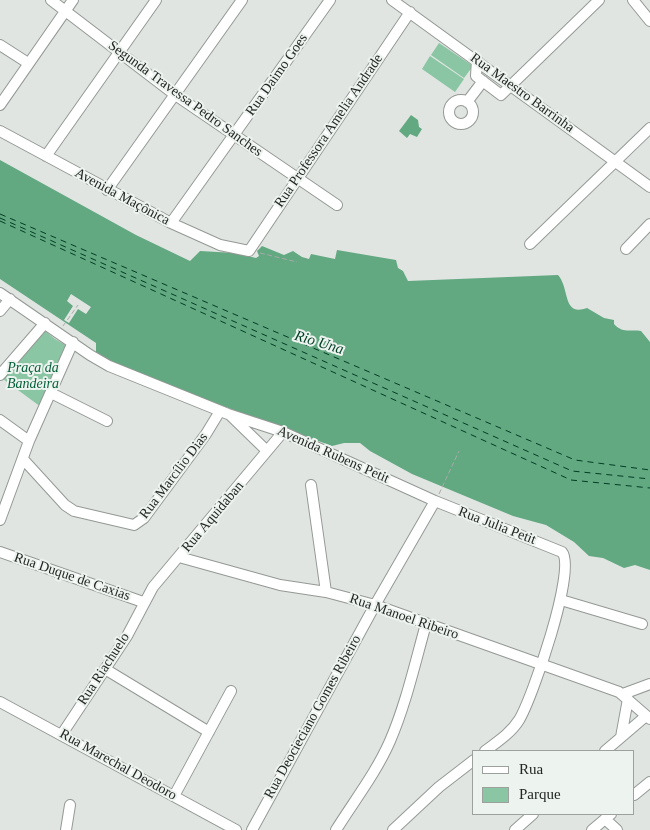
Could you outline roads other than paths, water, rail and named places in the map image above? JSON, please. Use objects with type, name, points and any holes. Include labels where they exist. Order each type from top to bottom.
[{"type":"street","name":"Segunda Travessa Pedro Sanches","points":[[51,0],[174,94],[235,134],[296,179],[337,205]]},
{"type":"street","points":[[0,105],[73,0]]},
{"type":"street","points":[[46,156],[156,0]]},
{"type":"street","points":[[107,190],[242,0]]},
{"type":"street","name":"Rua Daimo Goes","points":[[171,223],[330,0]]},
{"type":"street","name":"Rua Maestro Barrinha","points":[[392,0],[650,187]]},
{"type":"street","points":[[477,60],[476,76],[501,95],[513,86],[599,0]]},
{"type":"street","points":[[634,1],[650,21]]},
{"type":"street","name":"Rua Professora Amelia Andrade","points":[[249,251],[410,12]]},
{"type":"street","points":[[0,45],[28,63]]},
{"type":"street","points":[[467,102],[483,81]]},
{"type":"street","points":[[530,244],[650,128]]},
{"type":"street","name":"Avenida Maçônica","points":[[0,131],[171,223],[220,244],[249,251]]},
{"type":"street","points":[[626,249],[650,224]]},
{"type":"street","points":[[0,293],[73,342],[29,441],[0,520]]},
{"type":"street","points":[[0,311],[10,299]]},
{"type":"street","points":[[0,375],[45,323]]},
{"type":"street","name":"Avenida Rubens Petit","points":[[73,342],[109,366],[224,412],[283,432],[436,501]]},
{"type":"street","points":[[51,393],[107,421]]},
{"type":"street","name":"Avenida Rubens Petit","points":[[224,412],[267,451]]},
{"type":"street","name":"Rua Marcílio Dias","points":[[23,459],[65,505],[74,511],[134,525],[144,518],[224,412]]},
{"type":"street","points":[[0,420],[29,441]]},
{"type":"street","name":"Rua Aquidaban","points":[[143,602],[153,587],[283,432]]},
{"type":"street","points":[[311,485],[326,592]]},
{"type":"street","name":"Rua Julia Petit","points":[[436,501],[559,550],[565,555],[567,563],[561,600]]},
{"type":"street","name":"Rua Deocieciano Gomes Ribeiro","points":[[252,830],[375,605],[436,501]]},
{"type":"street","name":"Rua Duque de Caxias","points":[[0,552],[143,602]]},
{"type":"street","name":"Rua Manoel Ribeiro","points":[[179,557],[280,585],[326,592],[375,605],[626,696]]},
{"type":"street","points":[[486,750],[518,722],[527,702],[561,600],[642,624]]},
{"type":"street","name":"Rua Riachuelo","points":[[62,734],[106,669],[126,636],[143,602]]},
{"type":"street","points":[[336,830],[380,762],[390,742],[399,719],[426,624]]},
{"type":"street","points":[[106,669],[209,732]]},
{"type":"street","points":[[626,696],[650,684]]},
{"type":"street","points":[[174,796],[231,691]]},
{"type":"street","points":[[606,750],[648,718],[626,696]]},
{"type":"street","points":[[621,737],[626,696]]},
{"type":"street","name":"Rua Marechal Deodoro","points":[[0,702],[236,830]]},
{"type":"street","points":[[393,830],[439,787],[472,762]]},
{"type":"street","points":[[635,794],[650,782]]},
{"type":"street","points":[[66,830],[70,805]]},
{"type":"street","points":[[515,830],[533,815]]},
{"type":"street","points":[[592,830],[608,816],[617,830]]},
{"type":"water","points":[[411,115],[418,120],[419,127],[422,129],[417,137],[410,134],[407,138],[399,131]]},
{"type":"water","name":"Rio Una","points":[[0,160],[136,235],[190,261],[200,251],[235,253],[256,258],[259,256],[257,251],[262,246],[284,255],[293,251],[309,259],[311,254],[335,259],[337,250],[396,260],[398,268],[403,271],[408,281],[558,275],[570,305],[574,308],[579,310],[587,308],[604,318],[614,320],[614,324],[620,329],[641,331],[650,342],[650,570],[635,565],[624,568],[603,558],[589,556],[574,542],[546,525],[513,516],[412,474],[370,451],[360,443],[344,443],[332,446],[119,368],[96,352],[96,343],[0,279]]},
{"type":"park label","name":"Praça da Bandeira","points":[[33,376]]}]
